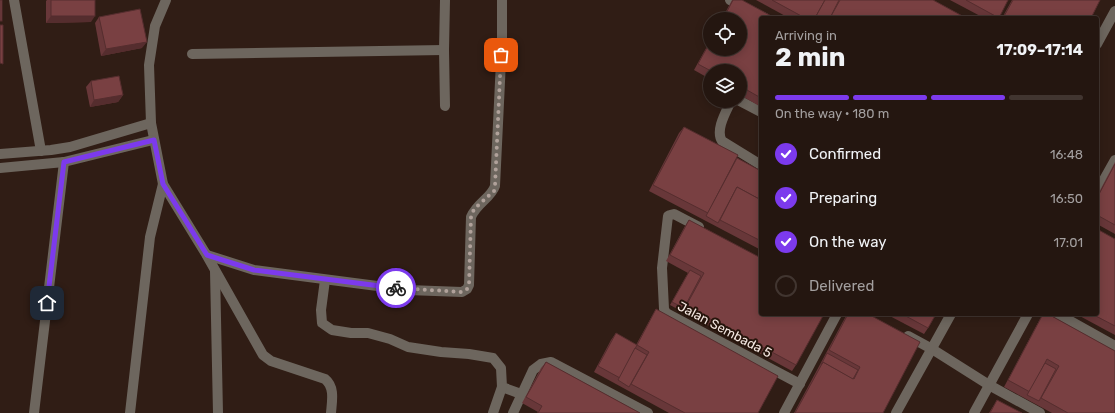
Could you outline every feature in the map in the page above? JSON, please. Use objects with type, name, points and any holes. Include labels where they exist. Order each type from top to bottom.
[{"type":"street","points":[[14,0],[41,151]]},
{"type":"street","points":[[166,0],[155,26],[149,65],[151,123],[163,184],[207,255],[262,355],[271,361],[325,379],[330,383],[332,388],[331,413]]},
{"type":"street","points":[[445,0],[445,106]]},
{"type":"street","points":[[207,255],[254,270],[325,280],[408,290],[462,292],[467,289],[469,285],[471,217],[474,209],[494,191],[495,186],[502,40],[502,0]]},
{"type":"street","points":[[730,0],[761,16]]},
{"type":"street","points":[[1099,40],[1115,11]]},
{"type":"street","points":[[192,54],[444,50]]},
{"type":"street","points":[[747,105],[759,111]]},
{"type":"street","points":[[728,108],[722,122],[719,137],[722,141],[759,164]]},
{"type":"street","points":[[0,154],[70,147],[151,123]]},
{"type":"street","points":[[0,168],[64,162],[154,140]]},
{"type":"street","points":[[1099,188],[1115,160]]},
{"type":"street","points":[[34,413],[64,162]]},
{"type":"street","points":[[130,413],[150,237],[163,184]]},
{"type":"street","name":"Jalan Sembada 5","points":[[707,231],[674,214],[668,216],[662,268],[664,309],[666,313],[800,384]]},
{"type":"street","points":[[215,269],[218,413]]},
{"type":"street","points":[[325,280],[321,310],[322,323],[332,330],[351,333],[368,333],[390,339],[408,347],[493,358],[502,368],[502,387],[493,413]]},
{"type":"street","points":[[784,413],[837,316]]},
{"type":"street","points":[[896,413],[950,316]]},
{"type":"street","points":[[974,413],[1027,316]]},
{"type":"street","points":[[1062,316],[1115,346]]},
{"type":"street","points":[[900,331],[932,349],[989,386],[1040,413]]},
{"type":"street","points":[[513,413],[533,370],[541,364],[551,362],[648,413]]},
{"type":"street","points":[[502,387],[521,394]]},
{"type":"building","points":[[0,0],[2,0],[2,21],[0,21]]},
{"type":"building","points":[[51,0],[95,0],[95,16],[51,16]]},
{"type":"building","points":[[733,0],[742,0],[771,16],[759,16],[759,97],[747,90],[747,64],[703,64],[703,67],[698,64],[703,55],[747,56],[747,12],[727,12]]},
{"type":"building","points":[[772,0],[825,0],[816,16],[801,16]]},
{"type":"building","points":[[825,0],[839,0],[831,16],[816,16]]},
{"type":"building","points":[[840,0],[933,0],[962,16],[831,16]]},
{"type":"building","points":[[966,0],[1008,0],[1000,16],[995,16]]},
{"type":"building","points":[[1013,0],[1100,0],[1092,16],[1004,16]]},
{"type":"building","points":[[140,9],[147,42],[106,49],[99,17]]},
{"type":"building","points":[[0,25],[3,25],[3,64],[0,63]]},
{"type":"building","points":[[119,76],[123,95],[94,100],[91,81]]},
{"type":"building","points":[[684,127],[738,155],[708,213],[653,185]]},
{"type":"building","points":[[737,158],[759,170],[759,199],[737,187],[718,223],[706,216]]},
{"type":"building","points":[[1115,164],[1115,225],[1099,216],[1099,194]]},
{"type":"building","points":[[737,187],[759,199],[759,240],[720,220]]},
{"type":"building","points":[[689,220],[759,257],[759,316],[823,316],[796,365],[686,306],[704,273],[670,255]]},
{"type":"building","points":[[1099,230],[1115,239],[1115,326],[1096,316],[1099,316]]},
{"type":"building","points":[[690,270],[701,276],[684,308],[672,302]]},
{"type":"building","points":[[656,309],[778,376],[758,413],[685,413],[631,384],[649,352],[637,345]]},
{"type":"building","points":[[847,316],[872,316],[920,342],[883,413],[795,413],[823,362],[854,379],[860,367],[829,350]]},
{"type":"building","points":[[906,316],[935,316],[928,328]]},
{"type":"building","points":[[1042,316],[1052,316],[1115,351],[1115,413],[1068,413],[1041,398],[1059,366],[1047,359],[1030,392],[1008,380]]},
{"type":"building","points":[[616,333],[637,345],[620,378],[598,366]]},
{"type":"building","points":[[635,348],[647,355],[629,387],[618,380]]},
{"type":"building","points":[[827,353],[858,370],[853,379],[823,362],[821,365]]},
{"type":"building","points":[[546,362],[640,413],[538,413],[542,406],[526,397]]},
{"type":"building","points":[[1045,363],[1056,369],[1039,401],[1027,395]]},
{"type":"building","points":[[997,400],[1022,413],[990,413]]},
{"type":"way so far","points":[[396,288],[408,290],[462,292],[467,289],[469,285],[471,217],[474,209],[494,191],[495,186],[501,55]]},
{"type":"route","points":[[47,303],[64,162],[154,140],[163,184],[207,255],[254,270],[396,288]]}]
